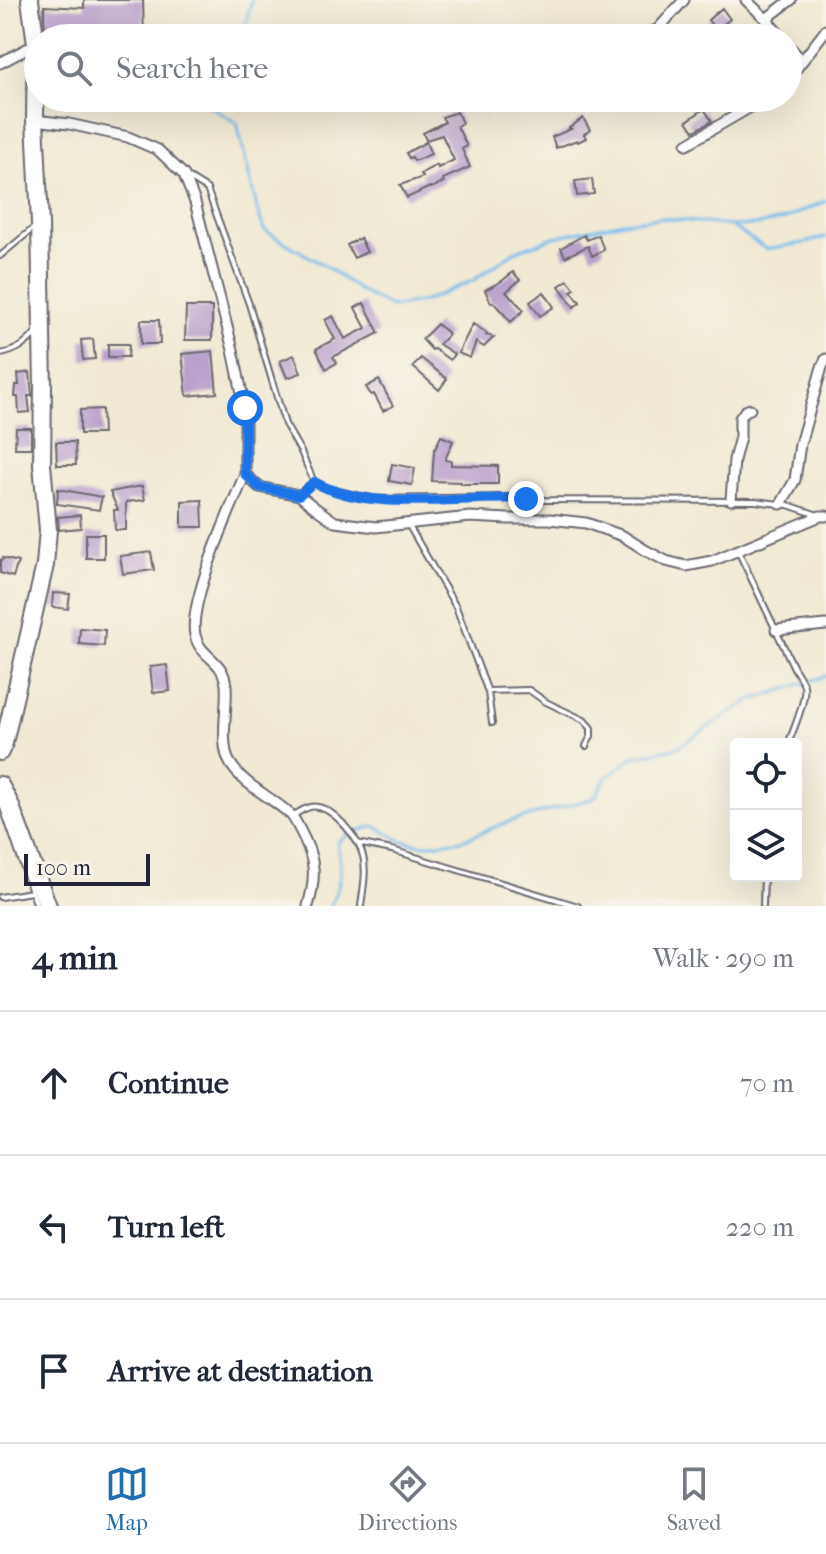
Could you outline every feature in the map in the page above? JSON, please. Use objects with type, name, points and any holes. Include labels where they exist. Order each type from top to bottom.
[{"type":"highway","points":[[30,0],[33,24]]},
{"type":"highway","points":[[0,752],[45,565],[48,530],[42,464],[42,325],[35,112]]},
{"type":"highway","points":[[0,785],[48,906]]},
{"type":"street","points":[[662,24],[684,0]]},
{"type":"street","points":[[746,0],[770,24]]},
{"type":"street","points":[[766,19],[791,0]]},
{"type":"street","points":[[802,61],[826,30]]},
{"type":"street","points":[[0,63],[24,50]]},
{"type":"street","points":[[687,144],[742,112]]},
{"type":"street","points":[[35,120],[128,137],[158,150],[184,175],[195,202],[245,408],[245,474],[197,602],[196,639],[203,651],[215,660],[226,681],[225,750],[231,764],[243,778],[292,816],[310,850],[313,866],[312,894],[308,906]]},
{"type":"street","points":[[781,504],[795,480],[800,444],[826,359]]},
{"type":"street","points":[[731,500],[740,418],[750,409]]},
{"type":"street","points":[[245,474],[259,487],[299,495],[335,522],[376,527],[470,517],[586,523],[623,536],[666,561],[686,566],[712,561],[823,516]]},
{"type":"street","points":[[776,630],[826,625]]},
{"type":"lane","points":[[184,175],[207,189],[249,304],[285,424],[314,482],[328,489],[374,499],[731,500],[781,504],[823,516]]},
{"type":"lane","points":[[0,256],[40,223]]},
{"type":"lane","points":[[0,354],[27,343],[42,325]]},
{"type":"lane","points":[[299,495],[314,482]]},
{"type":"lane","points":[[408,524],[456,607],[488,692],[492,723]]},
{"type":"lane","points":[[738,551],[805,691],[790,738]]},
{"type":"lane","points":[[488,692],[529,690],[584,720],[592,732],[586,746]]},
{"type":"lane","points":[[0,800],[37,906]]},
{"type":"lane","points":[[292,816],[319,806],[342,821],[363,854],[365,868],[361,906]]},
{"type":"lane","points":[[357,843],[392,850],[578,906]]},
{"type":"lane","points":[[763,906],[764,882]]},
{"type":"lane","points":[[0,897],[32,892]]},
{"type":"building","points":[[84,0],[143,0],[144,24],[45,24],[44,6],[84,8]]},
{"type":"building","points":[[722,8],[730,19],[724,24],[711,24],[708,20]]},
{"type":"building","points":[[457,112],[462,123],[457,126],[467,146],[462,149],[470,167],[407,198],[400,185],[423,177],[421,174],[437,165],[438,168],[454,160],[442,135],[426,140],[423,133],[445,122],[442,117]]},
{"type":"building","points":[[700,112],[706,112],[712,121],[694,131],[687,121]]},
{"type":"building","points":[[583,118],[590,130],[584,134],[586,138],[556,148],[552,137],[571,129]]},
{"type":"building","points":[[426,142],[431,154],[414,161],[412,157],[409,158],[406,153]]},
{"type":"building","points":[[592,179],[594,194],[577,196],[575,181]]},
{"type":"building","points":[[584,235],[587,240],[598,235],[604,250],[592,256],[588,246],[565,257],[561,248]]},
{"type":"building","points":[[360,238],[367,252],[354,258],[347,245]]},
{"type":"building","points":[[513,272],[520,280],[506,292],[524,310],[511,322],[491,303],[485,290]]},
{"type":"building","points":[[568,280],[575,289],[571,291],[580,302],[574,307],[559,286]]},
{"type":"building","points":[[544,292],[554,307],[540,316],[530,302]]},
{"type":"building","points":[[364,303],[379,333],[333,357],[337,363],[326,369],[316,349],[335,339],[325,320],[333,316],[345,339],[366,328],[355,308]]},
{"type":"building","points":[[186,307],[212,307],[212,340],[185,340]]},
{"type":"building","points":[[141,320],[159,320],[160,344],[141,344]]},
{"type":"building","points":[[437,324],[449,334],[439,344],[454,354],[450,360],[432,350],[422,339]]},
{"type":"building","points":[[473,324],[486,335],[494,337],[484,347],[476,342],[470,358],[458,353]]},
{"type":"building","points":[[93,339],[95,359],[83,360],[81,340]]},
{"type":"building","points":[[108,344],[129,344],[128,357],[108,357]]},
{"type":"building","points":[[213,351],[217,393],[187,396],[182,354]]},
{"type":"building","points":[[294,355],[301,373],[287,378],[280,361]]},
{"type":"building","points":[[421,358],[447,379],[439,390],[413,367]]},
{"type":"building","points":[[30,372],[30,412],[19,413],[18,397],[15,397],[16,385],[19,385],[18,374]]},
{"type":"building","points":[[379,380],[393,406],[383,411],[374,394],[371,395],[366,387]]},
{"type":"building","points":[[102,409],[103,434],[80,434],[80,410]]},
{"type":"building","points":[[16,428],[31,428],[31,448],[15,448]]},
{"type":"building","points":[[441,436],[453,441],[445,460],[451,461],[451,465],[498,466],[498,484],[432,481],[434,451]]},
{"type":"building","points":[[56,442],[75,442],[76,465],[57,465]]},
{"type":"building","points":[[392,464],[415,468],[412,485],[389,481]]},
{"type":"building","points":[[142,486],[145,500],[126,502],[126,530],[115,530],[114,510],[118,510],[110,492]]},
{"type":"building","points":[[58,489],[102,497],[99,510],[57,504]]},
{"type":"building","points":[[202,500],[203,527],[182,527],[182,501]]},
{"type":"building","points":[[80,515],[81,528],[59,530],[58,517]]},
{"type":"building","points":[[86,534],[104,534],[104,558],[86,558]]},
{"type":"building","points":[[151,552],[154,570],[123,574],[120,556]]},
{"type":"building","points":[[0,560],[18,562],[13,577],[0,573]]},
{"type":"building","points":[[53,593],[70,594],[68,609],[52,607]]},
{"type":"building","points":[[80,628],[105,630],[104,646],[79,644]]},
{"type":"building","points":[[167,665],[170,691],[153,693],[150,667]]},
{"type":"waterway","points":[[245,24],[252,0]]},
{"type":"waterway","points":[[219,112],[237,123],[264,230],[391,307],[425,301],[474,280],[514,252],[554,237],[623,222],[662,218],[731,226],[757,225],[782,220],[826,201]]},
{"type":"waterway","points":[[731,226],[766,249],[826,237]]},
{"type":"waterway","points":[[330,906],[340,876],[337,843],[350,833],[375,826],[402,841],[424,845],[462,840],[508,822],[594,798],[606,778],[633,757],[678,747],[749,701],[826,676]]},
{"type":"route","points":[[245,408],[245,474],[259,487],[299,495],[314,482],[328,489],[374,499],[526,499]]}]
